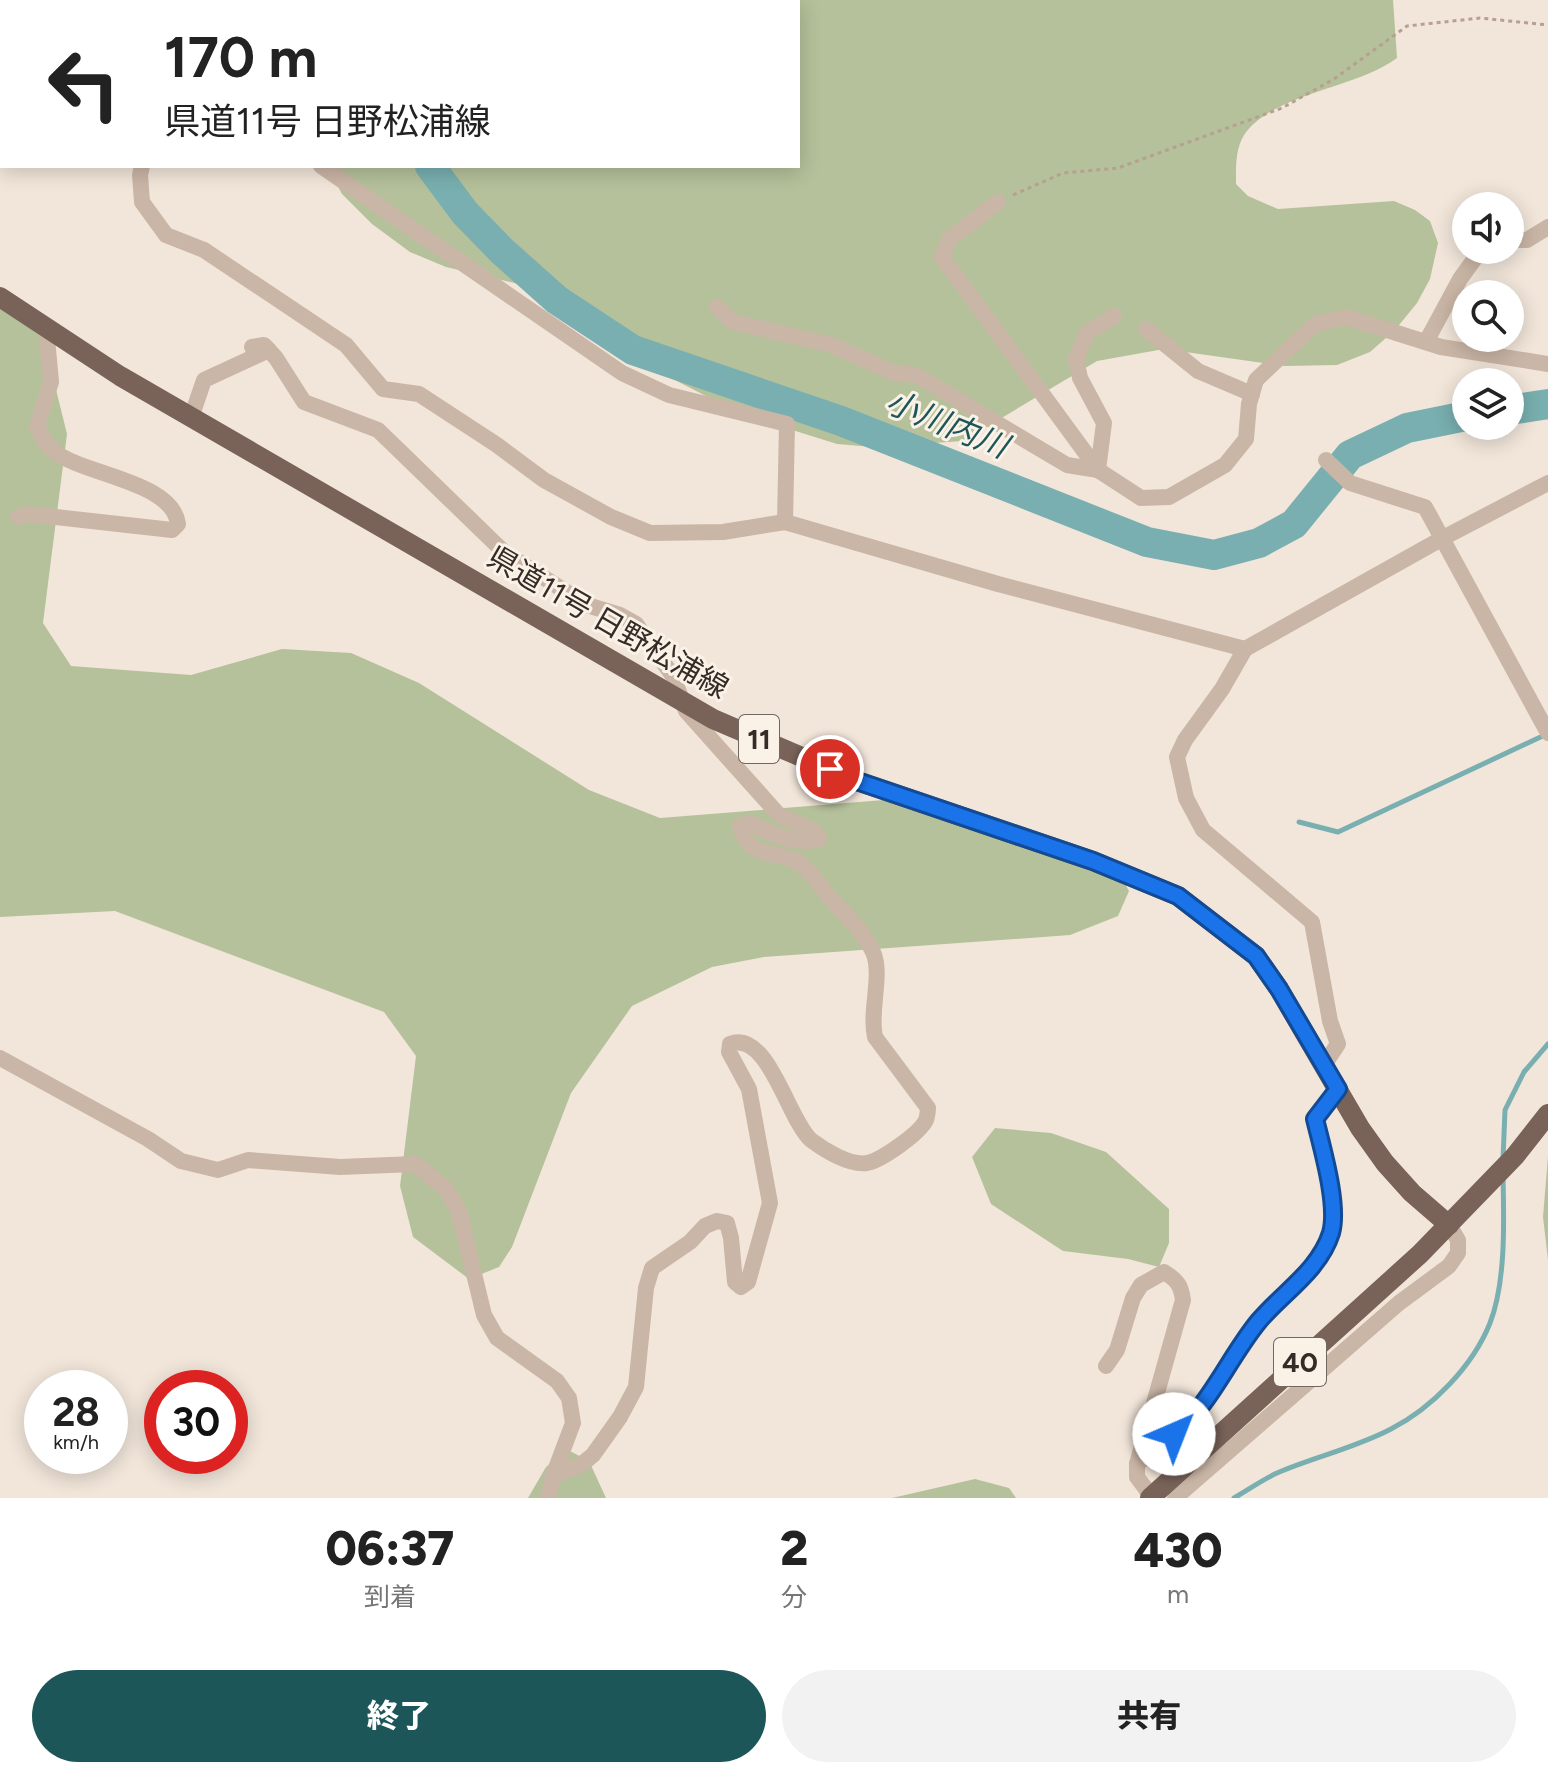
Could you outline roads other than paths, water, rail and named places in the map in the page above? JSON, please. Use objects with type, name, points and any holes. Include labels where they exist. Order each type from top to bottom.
[{"type":"main road","name":"県道11号 日野松浦線","points":[[0,297],[120,376],[713,719],[860,782],[1093,861],[1178,896],[1256,956],[1279,989],[1360,1128],[1385,1163],[1412,1193],[1449,1225]]},
{"type":"main road","points":[[1449,1225],[1515,1156],[1548,1114]]},
{"type":"main road","name":"40","points":[[1151,1497],[1449,1225]]},
{"type":"street","points":[[142,168],[142,202],[166,235],[204,250],[346,345],[383,389],[419,394],[544,480],[611,517],[650,533],[723,532],[785,522],[998,584],[1245,649]]},
{"type":"street","points":[[324,168],[622,373],[669,395],[787,424],[785,522]]},
{"type":"street","points":[[998,202],[949,239],[942,257],[1098,470],[1141,498],[1169,497],[1225,465],[1246,439],[1256,380],[1315,324],[1346,317],[1426,342],[1548,364]]},
{"type":"street","points":[[1524,240],[1548,227]]},
{"type":"street","points":[[1426,342],[1471,264]]},
{"type":"street","points":[[717,307],[733,322],[832,345],[894,373],[916,375],[1067,465],[1098,470]]},
{"type":"street","points":[[1098,470],[1104,423],[1080,378],[1076,359],[1087,333],[1114,316]]},
{"type":"street","points":[[18,517],[29,514],[172,530],[178,524],[177,516],[157,496],[137,484],[56,454],[45,443],[37,426],[51,382],[46,327]]},
{"type":"street","points":[[1146,329],[1198,371],[1252,394]]},
{"type":"street","points":[[191,418],[204,380],[261,348],[304,402],[378,430],[505,553],[587,605],[620,615],[636,624],[673,676],[686,711],[778,814],[815,832],[819,839],[808,842],[783,839],[749,823],[740,826],[751,846],[763,853],[801,863],[861,931],[874,955],[876,966],[872,1023],[875,1037],[928,1108],[927,1119],[906,1141],[881,1157],[866,1164],[847,1159],[821,1148],[806,1135],[762,1056],[750,1043],[740,1040],[730,1044],[729,1052],[749,1089],[770,1203],[748,1282],[741,1287],[735,1282],[727,1223],[717,1221],[705,1226],[690,1242],[652,1268],[646,1288],[636,1387],[620,1417],[593,1455],[582,1464],[553,1476]]},
{"type":"street","points":[[1326,460],[1350,483],[1425,507],[1548,733]]},
{"type":"street","points":[[1324,1065],[1338,1044],[1330,1021],[1312,922],[1203,830],[1186,798],[1177,757],[1245,649],[1548,483]]},
{"type":"street","points":[[0,1058],[148,1139],[181,1161],[218,1170],[248,1160],[340,1167],[415,1164],[446,1189],[459,1212],[484,1315],[497,1338],[557,1381],[569,1398],[573,1423],[548,1498]]},
{"type":"street","points":[[1137,1464],[1193,1419],[1258,1322],[1302,1279],[1324,1246],[1332,1231],[1331,1189],[1315,1119],[1338,1089]]},
{"type":"street","points":[[1175,1498],[1399,1303],[1449,1266],[1458,1253],[1458,1240],[1449,1225]]},
{"type":"street","points":[[1106,1366],[1117,1350],[1133,1298],[1141,1285],[1164,1272],[1176,1279],[1183,1300],[1137,1464],[1137,1477],[1151,1497]]},
{"type":"waterway","name":"小川内川","points":[[431,168],[465,213],[502,251],[557,300],[633,350],[841,421],[1147,542],[1214,555],[1259,543],[1294,524],[1350,455],[1407,428],[1452,419]]},
{"type":"waterway","name":"小川内川","points":[[1524,408],[1548,404]]},
{"type":"waterway","points":[[1299,822],[1338,832],[1547,734]]},
{"type":"waterway","points":[[1503,1159],[1505,1110],[1524,1072],[1548,1044]]},
{"type":"waterway","points":[[1234,1498],[1277,1473],[1391,1429],[1436,1398],[1462,1370],[1483,1339],[1499,1289],[1503,1251],[1503,1177]]}]
